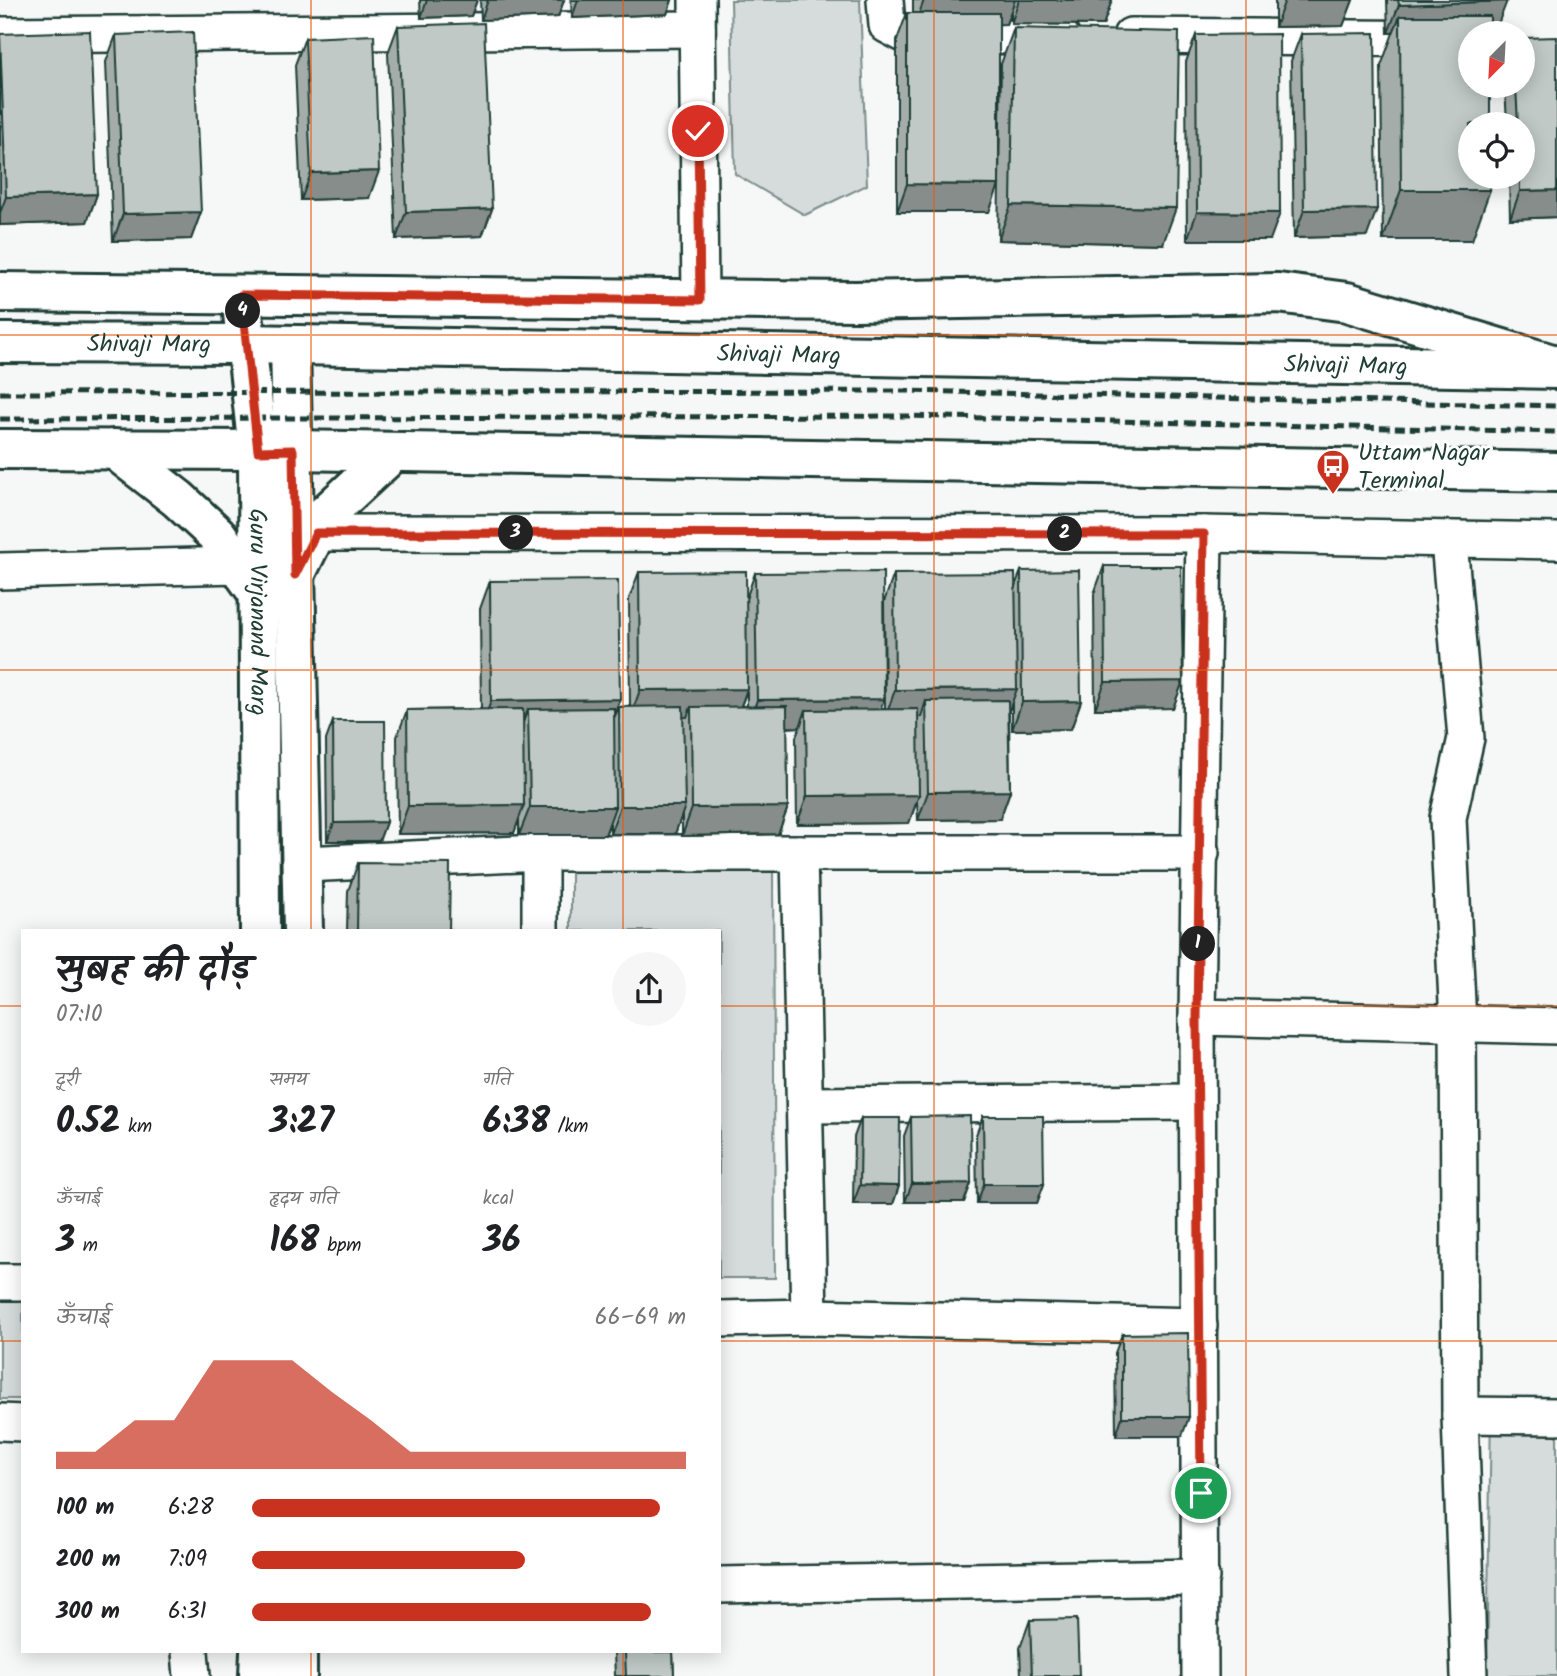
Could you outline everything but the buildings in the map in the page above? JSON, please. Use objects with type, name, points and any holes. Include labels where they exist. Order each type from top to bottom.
[{"type":"main road","points":[[0,292],[856,301],[1278,293],[1347,302],[1557,367]]},
{"type":"main road","name":"Guru Virjanand Marg","points":[[241,295],[246,344],[275,450],[295,575],[304,864],[303,929]]},
{"type":"main road","name":"Shivaji Marg","points":[[0,343],[246,344],[1557,367]]},
{"type":"main road","name":"Guru Virjanand Marg","points":[[260,929],[248,579],[275,450],[290,345]]},
{"type":"main road","points":[[0,449],[275,450],[1557,472]]},
{"type":"main road","points":[[114,449],[207,526],[248,579]]},
{"type":"main road","points":[[295,575],[324,516],[392,453]]},
{"type":"main road","points":[[259,1676],[260,1653]]},
{"type":"main road","points":[[297,1653],[297,1676]]},
{"type":"street","points":[[885,0],[887,25],[896,32],[906,34],[1458,39]]},
{"type":"street","points":[[0,34],[697,15],[700,300]]},
{"type":"street","points":[[316,533],[1204,534],[1449,541],[1557,541]]},
{"type":"street","points":[[1200,1676],[1202,1577],[1197,1017],[1204,534]]},
{"type":"street","points":[[1449,541],[1466,738],[1448,818],[1458,1023],[1460,1415],[1469,1676]]},
{"type":"street","points":[[0,571],[248,579]]},
{"type":"street","points":[[304,864],[540,853],[1200,853]]},
{"type":"street","points":[[540,853],[540,929]]},
{"type":"street","points":[[799,853],[799,950],[807,1105],[809,1317]]},
{"type":"street","points":[[1197,1017],[1557,1026]]},
{"type":"street","points":[[807,1105],[1198,1102]]},
{"type":"street","points":[[0,1282],[21,1282]]},
{"type":"street","points":[[721,1319],[809,1317],[1199,1326]]},
{"type":"street","points":[[1460,1415],[1557,1416]]},
{"type":"street","points":[[0,1422],[21,1423]]},
{"type":"street","points":[[721,1586],[1202,1577]]},
{"type":"street","points":[[190,1653],[192,1676]]},
{"type":"shaded area","points":[[731,0],[860,0],[867,185],[805,215],[735,174]]},
{"type":"shaded area","points":[[571,871],[773,871],[775,1278],[721,1278],[721,929],[571,929]]},
{"type":"shaded area","points":[[0,1300],[21,1300],[21,1399],[0,1399]]},
{"type":"shaded area","points":[[1491,1409],[1557,1412],[1557,1676],[1487,1676]]},
{"type":"railway","points":[[0,393],[908,391],[1557,406]]},
{"type":"railway","points":[[0,419],[908,416],[1557,432]]},
{"type":"place","name":"Uttam Nagar Terminal","points":[[1333,496]]},
{"type":"route","points":[[698,131],[700,300],[241,295],[258,451],[293,450],[295,575],[316,533],[1204,534],[1197,1017],[1201,1493]]}]
